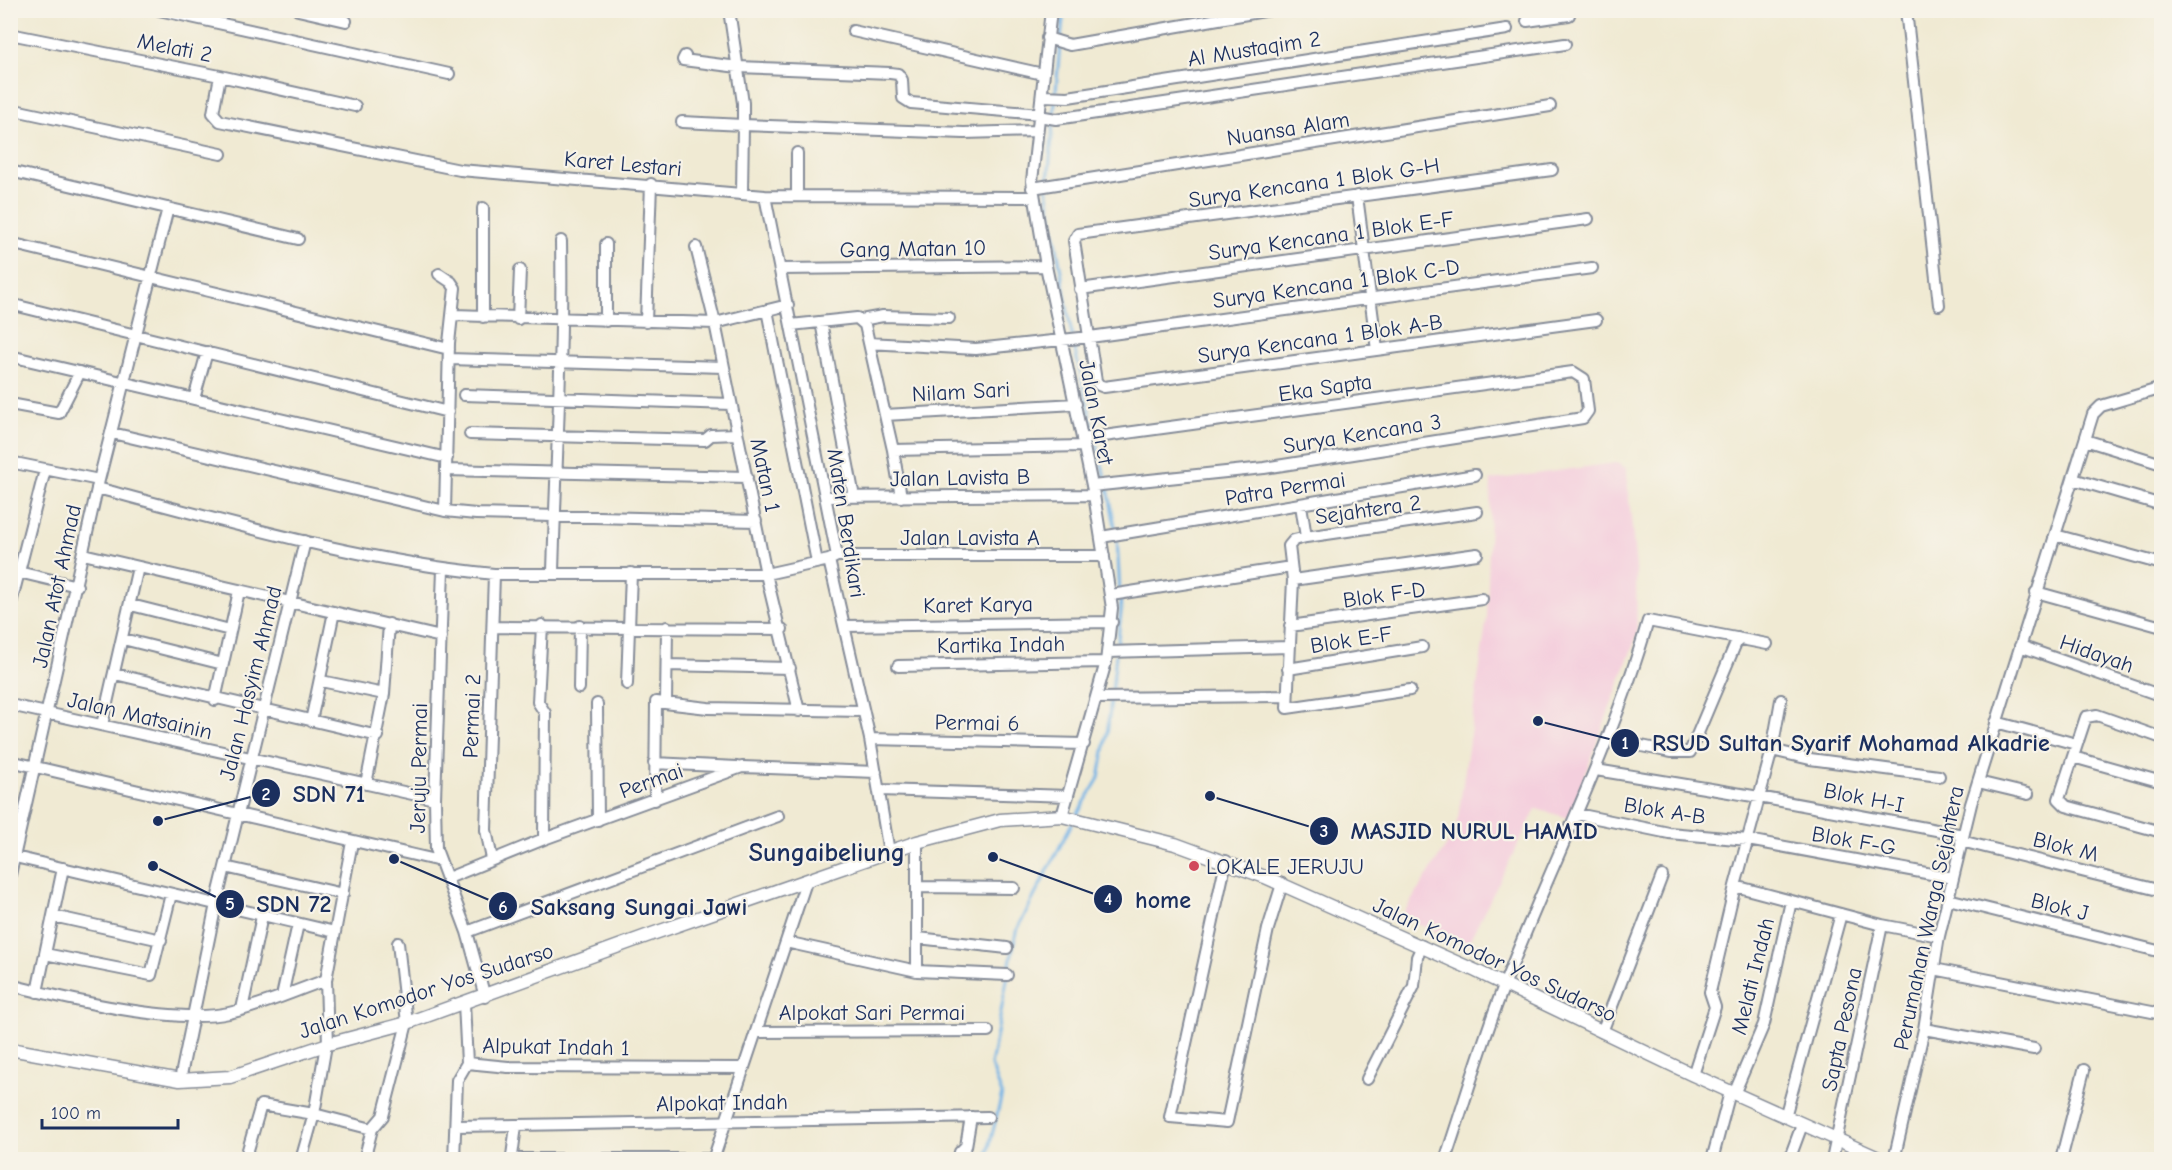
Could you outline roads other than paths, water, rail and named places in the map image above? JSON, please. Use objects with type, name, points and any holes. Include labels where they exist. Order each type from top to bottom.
[{"type":"street","points":[[159,10],[449,74]]},
{"type":"street","points":[[298,10],[346,21]]},
{"type":"street","points":[[726,10],[738,67],[743,125],[742,193]]},
{"type":"street","name":"Jalan Karet","points":[[1051,10],[1043,74],[1045,96],[1037,131],[1032,171],[1034,191],[1046,266],[1065,340],[1076,404],[1095,488],[1104,536],[1104,556],[1113,595],[1108,655],[1100,698],[1063,817]]},
{"type":"street","points":[[1049,38],[1070,45],[1270,10]]},
{"type":"street","points":[[1527,21],[1569,15],[1568,10]]},
{"type":"street","points":[[1906,10],[1938,305]]},
{"type":"street","name":"Al Mustaqim 2","points":[[1045,96],[1068,97],[1507,29]]},
{"type":"street","points":[[853,31],[1043,74]]},
{"type":"street","name":"Melati 2","points":[[10,34],[220,76],[213,112],[215,117]]},
{"type":"street","points":[[685,56],[683,60],[738,67],[898,74],[902,80],[903,98],[911,104],[1056,119],[1565,44]]},
{"type":"street","points":[[220,76],[355,106]]},
{"type":"street","name":"Nuansa Alam","points":[[1034,191],[1058,184],[1550,106]]},
{"type":"street","points":[[10,109],[221,154]]},
{"type":"street","name":"Karet Lestari","points":[[215,117],[220,120],[444,168],[651,184],[765,196],[1034,191]]},
{"type":"street","points":[[682,122],[964,133],[1037,131]]},
{"type":"street","points":[[797,153],[797,196]]},
{"type":"street","name":"Surya Kencana 1 Blok G-H","points":[[1081,233],[1552,170]]},
{"type":"street","points":[[10,171],[298,239]]},
{"type":"street","points":[[646,322],[651,184]]},
{"type":"street","name":"Maten Berdikari","points":[[765,196],[826,497],[833,558],[862,711],[880,790],[890,852]]},
{"type":"street","points":[[1356,196],[1377,350]]},
{"type":"street","name":"Jalan Atot Ahmad","points":[[10,875],[77,586],[98,484],[168,208]]},
{"type":"street","points":[[483,208],[483,316]]},
{"type":"street","name":"Surya Kencana 1 Blok E-F","points":[[1080,289],[1588,219]]},
{"type":"street","name":"Surya Kencana 1 Blok A-B","points":[[1081,233],[1075,236],[1074,242],[1080,289],[1096,381],[1104,387],[1596,320]]},
{"type":"street","points":[[553,572],[558,400],[564,320],[561,241]]},
{"type":"street","points":[[10,243],[449,354],[560,364],[723,367]]},
{"type":"street","points":[[606,244],[606,321]]},
{"type":"street","name":"Matan 1","points":[[696,247],[715,323],[766,574],[782,628],[799,711]]},
{"type":"street","name":"Gang Matan 10","points":[[780,269],[1046,266]]},
{"type":"street","name":"Surya Kencana 1 Blok C-D","points":[[869,343],[976,349],[1065,340],[1592,268]]},
{"type":"street","points":[[518,319],[520,270]]},
{"type":"street","points":[[440,274],[455,288],[449,354],[446,511]]},
{"type":"street","points":[[10,304],[448,412]]},
{"type":"street","points":[[454,315],[518,319],[715,323],[788,305]]},
{"type":"street","points":[[767,310],[817,562]]},
{"type":"street","points":[[791,325],[861,320],[883,316],[949,318]]},
{"type":"street","points":[[861,320],[865,325],[885,415]]},
{"type":"street","points":[[821,322],[854,497]]},
{"type":"street","points":[[194,399],[207,352]]},
{"type":"street","points":[[10,356],[447,458]]},
{"type":"street","points":[[10,404],[59,413],[80,372]]},
{"type":"street","name":"Eka Sapta","points":[[893,450],[1084,441],[1573,372]]},
{"type":"street","name":"Surya Kencana 3","points":[[1095,488],[1117,483],[1264,468],[1583,418],[1588,411],[1584,379],[1573,372]]},
{"type":"street","name":"Perumahan Warga Sejahtera","points":[[1894,1160],[1924,1029],[1939,936],[1962,838],[2036,592],[2093,414],[2101,406],[2162,387]]},
{"type":"street","points":[[464,395],[558,400],[731,404]]},
{"type":"street","name":"Nilam Sari","points":[[901,497],[885,415],[1076,404]]},
{"type":"street","points":[[112,432],[446,511],[476,514],[756,521]]},
{"type":"street","points":[[470,434],[705,440],[711,435],[737,434]]},
{"type":"street","points":[[2085,440],[2162,464]]},
{"type":"street","name":"Jalan Lavista A","points":[[10,462],[304,541],[443,569],[494,574],[553,572],[766,574],[833,558],[1104,556]]},
{"type":"street","points":[[10,607],[15,571],[45,470]]},
{"type":"street","points":[[446,470],[747,477]]},
{"type":"street","name":"Patra Permai","points":[[1104,536],[1475,476]]},
{"type":"street","points":[[2073,479],[2162,505]]},
{"type":"street","name":"Jalan Lavista B","points":[[826,497],[901,497],[1095,488]]},
{"type":"street","points":[[1301,505],[1306,537]]},
{"type":"street","name":"Sejahtera 2","points":[[1286,696],[1293,580],[1290,542],[1306,537],[1477,512]]},
{"type":"street","points":[[2055,535],[2162,564]]},
{"type":"street","name":"Jalan Hasyim Ahmad","points":[[180,1080],[216,904],[304,541]]},
{"type":"street","points":[[83,554],[441,637]]},
{"type":"street","points":[[1293,580],[1477,554]]},
{"type":"street","points":[[102,725],[138,567]]},
{"type":"street","points":[[1113,595],[1292,567]]},
{"type":"street","name":"Jeruju Permai","points":[[443,569],[435,799],[436,849],[467,932],[485,996]]},
{"type":"street","points":[[15,571],[77,586]]},
{"type":"street","points":[[627,684],[631,573]]},
{"type":"street","name":"Permai 2","points":[[492,859],[486,830],[494,574]]},
{"type":"street","points":[[215,700],[239,591]]},
{"type":"street","points":[[2036,592],[2162,627]]},
{"type":"street","name":"Blok F-D","points":[[1290,626],[1482,600]]},
{"type":"street","points":[[130,605],[230,630]]},
{"type":"street","points":[[310,721],[321,681],[334,612]]},
{"type":"street","points":[[1445,1160],[1504,984],[1596,770],[1636,662],[1648,621],[1767,644]]},
{"type":"street","name":"Karet Karya","points":[[846,626],[1112,622]]},
{"type":"street","points":[[366,784],[378,736],[384,694],[389,624]]},
{"type":"street","points":[[542,626],[538,702],[545,713],[544,839]]},
{"type":"street","points":[[579,688],[580,626]]},
{"type":"street","points":[[493,627],[782,628]]},
{"type":"street","points":[[666,703],[667,627]]},
{"type":"street","points":[[1607,739],[1671,752],[1690,752],[1738,638]]},
{"type":"street","points":[[123,639],[223,664]]},
{"type":"street","name":"Hidayah","points":[[2020,646],[2162,696]]},
{"type":"street","name":"Kartika Indah","points":[[898,666],[1108,655],[1128,651],[1289,647]]},
{"type":"street","name":"Blok E-F","points":[[1288,669],[1422,647]]},
{"type":"street","points":[[667,665],[790,668]]},
{"type":"street","points":[[115,674],[215,700],[378,736]]},
{"type":"street","points":[[321,681],[384,694]]},
{"type":"street","points":[[1100,698],[1286,696],[1286,707],[1289,709],[1410,690]]},
{"type":"street","points":[[1693,1075],[1715,1007],[1710,992],[1772,750],[1781,700]]},
{"type":"street","points":[[655,800],[656,702],[705,708],[862,711]]},
{"type":"street","points":[[597,704],[598,820]]},
{"type":"street","name":"Jalan Matsainin","points":[[10,705],[435,799]]},
{"type":"street","points":[[2162,738],[2091,715],[2083,722],[2059,793],[2061,803],[2162,832]]},
{"type":"street","points":[[1996,723],[2076,744]]},
{"type":"street","name":"Permai 6","points":[[870,739],[1084,744]]},
{"type":"street","points":[[1772,750],[1810,759],[1939,776]]},
{"type":"street","points":[[2073,757],[2162,782]]},
{"type":"street","points":[[10,761],[440,861]]},
{"type":"street","points":[[654,763],[742,767]]},
{"type":"street","name":"Permai","points":[[448,878],[544,839],[742,767],[876,771]]},
{"type":"street","name":"Blok H-I","points":[[1596,770],[1759,797],[1962,838]]},
{"type":"street","points":[[1978,782],[2028,794]]},
{"type":"street","points":[[880,790],[1068,796]]},
{"type":"street","name":"Blok A-B","points":[[1577,814],[1669,833],[1748,840]]},
{"type":"street","points":[[467,932],[778,816]]},
{"type":"street","name":"Jalan Komodor Yos Sudarso","points":[[10,1049],[180,1080],[230,1077],[327,1044],[407,1023],[652,934],[917,842],[1000,820],[1063,817],[1175,844],[1226,861],[1282,884],[1422,946],[1693,1075],[1882,1160]]},
{"type":"street","name":"Blok M","points":[[1962,838],[2162,891]]},
{"type":"street","name":"Blok F-G","points":[[1748,840],[1953,878]]},
{"type":"street","points":[[301,1160],[314,1114],[327,1044],[326,980],[352,842]]},
{"type":"street","points":[[917,842],[919,887],[917,971]]},
{"type":"street","points":[[15,857],[335,932]]},
{"type":"street","points":[[1226,861],[1170,1117],[1227,1122],[1268,928],[1282,884]]},
{"type":"street","points":[[225,867],[343,894]]},
{"type":"street","points":[[37,992],[63,868]]},
{"type":"street","points":[[1602,1032],[1662,876]]},
{"type":"street","points":[[516,1126],[512,1156],[515,1159],[713,1159],[806,882]]},
{"type":"street","points":[[1736,886],[1882,926],[1939,936]]},
{"type":"street","points":[[919,887],[1014,888]]},
{"type":"street","points":[[45,954],[148,975],[152,973],[171,894]]},
{"type":"street","name":"Blok J","points":[[1948,899],[2162,952]]},
{"type":"street","name":"Melati Indah","points":[[1712,1160],[1732,1093],[1764,1024],[1791,901]]},
{"type":"street","points":[[1785,1117],[1841,914]]},
{"type":"street","points":[[242,1009],[262,915]]},
{"type":"street","points":[[53,916],[161,940]]},
{"type":"street","points":[[282,996],[298,924]]},
{"type":"street","name":"Sapta Pesona","points":[[1832,1160],[1882,926]]},
{"type":"street","points":[[918,938],[1008,948]]},
{"type":"street","points":[[786,942],[917,971],[1007,975]]},
{"type":"street","points":[[364,1160],[372,1129],[383,1116],[407,1023],[398,943]]},
{"type":"street","points":[[1367,1079],[1414,986],[1417,957],[1422,946]]},
{"type":"street","points":[[1934,969],[2162,1014]]},
{"type":"street","points":[[10,985],[150,1012],[194,1016],[228,1013],[326,980]]},
{"type":"street","points":[[464,1003],[467,1063]]},
{"type":"street","points":[[1924,1029],[2034,1049]]},
{"type":"street","name":"Alpokat Sari Permai","points":[[756,1032],[988,1031]]},
{"type":"street","name":"Alpukat Indah 1","points":[[454,1160],[457,1080],[467,1063],[508,1067],[744,1068]]},
{"type":"street","points":[[2061,1160],[2084,1070]]},
{"type":"street","points":[[244,1160],[261,1105],[314,1114],[372,1129]]},
{"type":"street","points":[[958,1160],[966,1144],[971,1117]]},
{"type":"street","name":"Alpokat Indah","points":[[456,1126],[988,1117]]},
{"type":"street","points":[[1790,1160],[1802,1125]]},
{"type":"waterway","points":[[1061,39],[1064,10]]},
{"type":"waterway","points":[[1048,182],[1060,45]]},
{"type":"waterway","points":[[1047,189],[1072,336]]},
{"type":"waterway","points":[[1073,342],[1106,482]]},
{"type":"waterway","points":[[1108,488],[1116,532]]},
{"type":"waterway","points":[[1117,538],[1121,612],[1117,648]]},
{"type":"waterway","points":[[1077,815],[1099,778],[1107,735],[1116,655]]},
{"type":"waterway","points":[[986,1160],[1002,1094],[991,1065],[1016,932],[1072,823]]},
{"type":"place","name":"RSUD Sultan Syarif Mohamad Alkadrie","points":[[1538,721]]},
{"type":"place","name":"MASJID NURUL HAMID","points":[[1210,796]]},
{"type":"place","name":"SDN 71","points":[[158,821]]},
{"type":"place","name":"home","points":[[993,857]]},
{"type":"place","name":"Saksang Sungai Jawi","points":[[394,859]]},
{"type":"place","name":"SDN 72","points":[[153,866]]},
{"type":"place","name":"LOKALE JERUJU","points":[[1194,866]]},
{"type":"district","name":"Sungaibeliung","points":[[827,852]]}]
